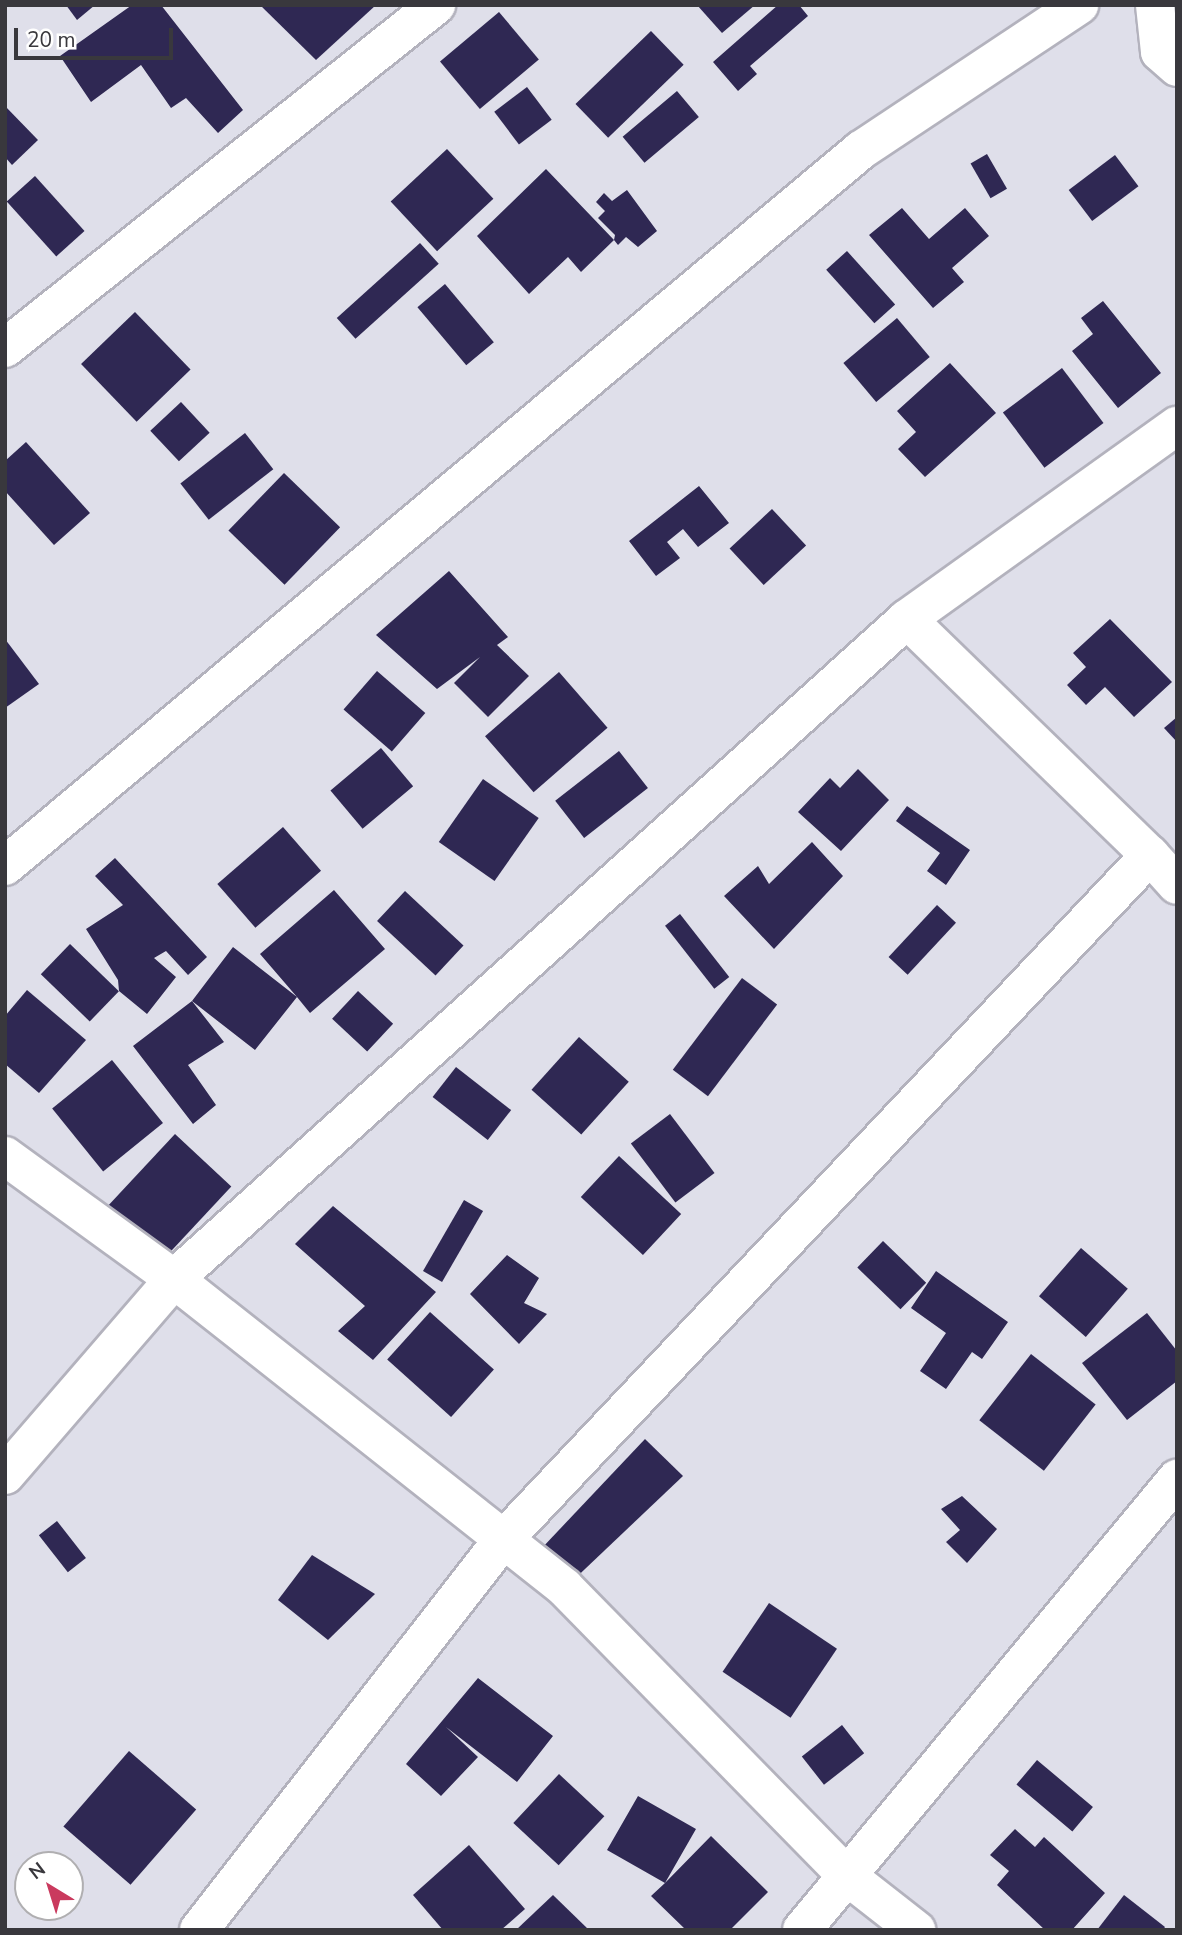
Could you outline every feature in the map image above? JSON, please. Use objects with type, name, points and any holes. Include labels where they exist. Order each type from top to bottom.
[{"type":"street","points":[[5,348],[436,5]]},
{"type":"street","points":[[5,866],[861,150],[1079,5]]},
{"type":"street","points":[[1155,5],[1160,52],[1177,67]]},
{"type":"street","points":[[5,1475],[174,1279],[907,619],[1177,426]]},
{"type":"street","points":[[907,619],[1150,855],[1177,885]]},
{"type":"street","points":[[199,1930],[503,1540],[1150,855]]},
{"type":"street","points":[[5,1156],[174,1279],[565,1588],[847,1876],[916,1930]]},
{"type":"street","points":[[802,1930],[1177,1479]]},
{"type":"building","points":[[66,5],[95,5],[77,20]]},
{"type":"building","points":[[132,5],[161,5],[243,110],[218,133],[186,98],[171,108],[141,65],[91,102],[60,56]]},
{"type":"building","points":[[260,5],[376,5],[316,60]]},
{"type":"building","points":[[697,5],[755,5],[722,33]]},
{"type":"building","points":[[778,5],[799,5],[808,16],[750,66],[757,74],[738,91],[713,62]]},
{"type":"building","points":[[499,12],[539,59],[480,109],[440,61]]},
{"type":"building","points":[[651,31],[684,65],[608,138],[575,104]]},
{"type":"building","points":[[527,87],[552,120],[519,144],[494,112]]},
{"type":"building","points":[[677,91],[699,117],[644,163],[623,137]]},
{"type":"building","points":[[5,106],[38,140],[12,165],[5,157]]},
{"type":"building","points":[[447,149],[493,199],[437,251],[391,202]]},
{"type":"building","points":[[987,154],[1007,189],[991,198],[971,164]]},
{"type":"building","points":[[1115,155],[1138,186],[1092,221],[1069,190]]},
{"type":"building","points":[[546,169],[614,240],[581,272],[568,257],[529,294],[477,236]]},
{"type":"building","points":[[35,176],[85,231],[56,256],[7,201]]},
{"type":"building","points":[[627,190],[657,231],[638,247],[626,237],[618,245],[614,240],[615,235],[598,218],[605,211],[596,202],[604,193],[612,201]]},
{"type":"building","points":[[902,208],[929,239],[965,208],[989,236],[952,268],[964,282],[933,308],[869,235]]},
{"type":"building","points":[[420,243],[439,264],[356,339],[337,318]]},
{"type":"building","points":[[847,251],[895,305],[874,323],[826,270]]},
{"type":"building","points":[[445,284],[494,342],[466,365],[417,307]]},
{"type":"building","points":[[1103,301],[1161,373],[1118,408],[1072,351],[1093,334],[1081,318]]},
{"type":"building","points":[[135,312],[191,370],[137,422],[81,364]]},
{"type":"building","points":[[897,318],[930,357],[876,402],[843,363]]},
{"type":"building","points":[[950,363],[996,413],[925,477],[898,449],[916,432],[897,411]]},
{"type":"building","points":[[1062,368],[1104,423],[1044,468],[1003,413]]},
{"type":"building","points":[[181,402],[210,433],[179,461],[150,431]]},
{"type":"building","points":[[245,433],[273,469],[209,520],[180,483]]},
{"type":"building","points":[[26,442],[90,513],[54,545],[5,491],[5,461]]},
{"type":"building","points":[[284,473],[340,527],[285,585],[228,531]]},
{"type":"building","points":[[699,486],[729,523],[698,547],[683,529],[667,542],[680,558],[656,576],[629,541]]},
{"type":"building","points":[[772,509],[806,546],[764,585],[730,549]]},
{"type":"building","points":[[449,571],[508,637],[497,645],[529,676],[488,717],[454,683],[480,657],[437,689],[376,635]]},
{"type":"building","points":[[1110,619],[1172,682],[1134,717],[1105,687],[1086,705],[1067,685],[1086,667],[1073,653]]},
{"type":"building","points":[[5,639],[39,684],[5,708]]},
{"type":"building","points":[[377,671],[425,713],[392,751],[344,709]]},
{"type":"building","points":[[559,672],[608,728],[534,792],[485,736]]},
{"type":"building","points":[[1177,717],[1177,742],[1164,728]]},
{"type":"building","points":[[381,748],[413,786],[363,829],[330,790]]},
{"type":"building","points":[[619,751],[648,788],[584,838],[555,801]]},
{"type":"building","points":[[858,769],[889,800],[841,851],[798,812],[830,778],[840,788]]},
{"type":"building","points":[[483,779],[539,818],[495,881],[439,842]]},
{"type":"building","points":[[907,806],[970,850],[946,885],[927,871],[940,853],[896,821]]},
{"type":"building","points":[[283,827],[321,871],[255,928],[217,884]]},
{"type":"building","points":[[812,842],[843,876],[774,949],[724,896],[758,866],[769,884]]},
{"type":"building","points":[[115,858],[207,957],[188,975],[166,951],[154,958],[176,977],[147,1014],[119,991],[118,980],[86,929],[123,905],[95,876]]},
{"type":"building","points":[[334,890],[385,949],[310,1013],[260,954]]},
{"type":"building","points":[[405,891],[464,946],[436,976],[377,921]]},
{"type":"building","points":[[937,905],[956,923],[908,975],[889,957]]},
{"type":"building","points":[[680,914],[729,977],[714,989],[665,926]]},
{"type":"building","points":[[70,944],[119,991],[90,1021],[41,974]]},
{"type":"building","points":[[233,947],[297,997],[255,1050],[192,1001]]},
{"type":"building","points":[[742,978],[777,1004],[708,1096],[673,1070]]},
{"type":"building","points":[[27,990],[86,1040],[39,1093],[5,1064],[5,1016]]},
{"type":"building","points":[[358,991],[393,1024],[367,1052],[332,1019]]},
{"type":"building","points":[[192,1001],[224,1042],[188,1065],[216,1105],[193,1124],[133,1046]]},
{"type":"building","points":[[579,1037],[629,1082],[581,1135],[531,1090]]},
{"type":"building","points":[[112,1060],[163,1123],[103,1171],[52,1108]]},
{"type":"building","points":[[456,1067],[511,1110],[488,1140],[433,1097]]},
{"type":"building","points":[[670,1114],[715,1173],[675,1203],[631,1143]]},
{"type":"building","points":[[175,1134],[231,1187],[159,1264],[103,1212]]},
{"type":"building","points":[[619,1156],[681,1214],[643,1255],[581,1197]]},
{"type":"building","points":[[464,1200],[483,1211],[442,1282],[423,1271]]},
{"type":"building","points":[[333,1206],[436,1292],[373,1360],[338,1331],[365,1306],[295,1244]]},
{"type":"building","points":[[883,1241],[926,1283],[900,1309],[857,1268]]},
{"type":"building","points":[[1081,1248],[1128,1289],[1086,1337],[1039,1296]]},
{"type":"building","points":[[507,1255],[539,1278],[524,1303],[547,1314],[519,1344],[470,1294]]},
{"type":"building","points":[[936,1271],[1008,1322],[982,1359],[972,1352],[946,1389],[920,1371],[946,1333],[911,1308]]},
{"type":"building","points":[[430,1312],[494,1370],[451,1417],[387,1360]]},
{"type":"building","points":[[1147,1313],[1177,1351],[1177,1381],[1127,1420],[1082,1363]]},
{"type":"building","points":[[1031,1354],[1096,1404],[1044,1471],[979,1420]]},
{"type":"building","points":[[645,1439],[683,1476],[565,1588],[541,1549]]},
{"type":"building","points":[[962,1496],[997,1529],[967,1563],[946,1542],[960,1530],[941,1509]]},
{"type":"building","points":[[57,1521],[86,1558],[68,1572],[39,1535]]},
{"type":"building","points":[[312,1555],[375,1594],[328,1640],[278,1600]]},
{"type":"building","points":[[769,1603],[837,1649],[791,1718],[723,1672]]},
{"type":"building","points":[[478,1678],[553,1736],[517,1782],[446,1727],[478,1757],[441,1796],[406,1764]]},
{"type":"building","points":[[842,1725],[864,1753],[824,1785],[802,1756]]},
{"type":"building","points":[[129,1751],[196,1809],[131,1885],[63,1826]]},
{"type":"building","points":[[1037,1760],[1093,1807],[1072,1831],[1016,1785]]},
{"type":"building","points":[[559,1774],[604,1816],[559,1865],[513,1823]]},
{"type":"building","points":[[638,1796],[696,1829],[665,1883],[607,1850]]},
{"type":"building","points":[[1015,1829],[1035,1847],[1044,1837],[1105,1893],[1072,1930],[1045,1930],[997,1885],[1009,1871],[990,1855]]},
{"type":"building","points":[[711,1836],[768,1892],[730,1930],[686,1930],[651,1896]]},
{"type":"building","points":[[469,1845],[525,1909],[501,1930],[443,1930],[413,1895]]},
{"type":"building","points":[[553,1895],[589,1930],[516,1930]]},
{"type":"building","points":[[1124,1895],[1165,1927],[1163,1930],[1097,1930]]}]
